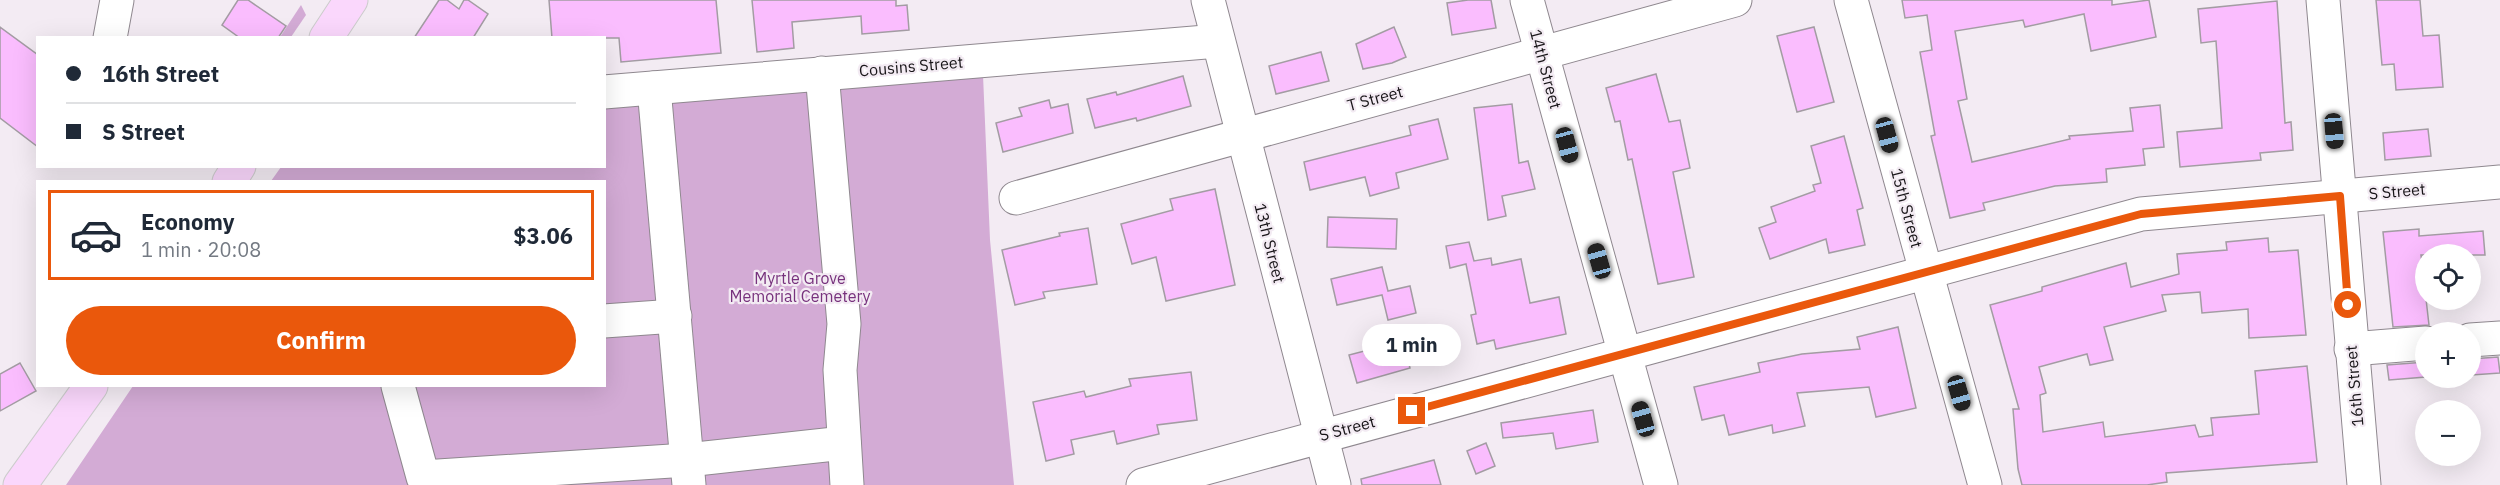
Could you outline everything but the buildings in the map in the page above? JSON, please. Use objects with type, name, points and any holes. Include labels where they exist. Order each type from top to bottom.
[{"type":"main road","points":[[327,36],[351,0]]},
{"type":"main road","points":[[20,485],[89,387]]},
{"type":"street","points":[[111,36],[117,0]]},
{"type":"street","name":"13th Street","points":[[1208,0],[1334,485]]},
{"type":"street","name":"14th Street","points":[[1527,0],[1661,485]]},
{"type":"street","name":"T Street","points":[[1016,198],[1735,0]]},
{"type":"street","name":"15th Street","points":[[1851,0],[1985,485]]},
{"type":"street","name":"16th Street","points":[[2323,0],[2364,485]]},
{"type":"street","name":"Cousins Street","points":[[606,92],[1218,41]]},
{"type":"street","points":[[822,73],[843,324],[840,370],[847,485]]},
{"type":"street","points":[[654,88],[688,472]]},
{"type":"street","name":"S Street","points":[[1143,485],[2141,214],[2500,182]]},
{"type":"street","points":[[606,321],[675,316]]},
{"type":"street","points":[[2481,339],[2500,338]]},
{"type":"street","points":[[2351,349],[2415,344]]},
{"type":"street","points":[[398,387],[423,477],[688,472],[844,443]]},
{"type":"green space","points":[[301,5],[306,15],[292,36],[281,36]]},
{"type":"green space","name":"Myrtle Grove Memorial Cemetery","points":[[983,75],[990,240],[1014,485],[66,485],[132,387],[606,387],[606,180],[272,180],[280,168],[606,168],[606,106]]},
{"type":"route","points":[[1412,411],[2141,214],[2340,196],[2348,305]]}]
